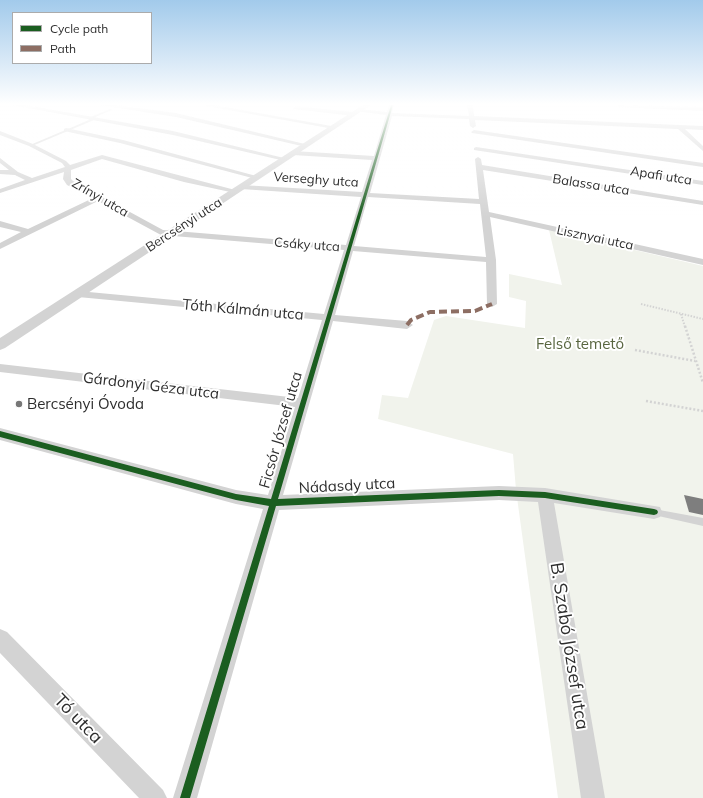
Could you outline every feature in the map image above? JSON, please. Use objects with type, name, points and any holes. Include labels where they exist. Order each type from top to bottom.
[{"type":"street","name":"Zrínyi utca","points":[[23,142],[64,162],[68,169],[67,179],[70,183],[161,232],[170,234]]},
{"type":"street","points":[[126,142],[256,177]]},
{"type":"street","points":[[221,142],[289,156],[376,158]]},
{"type":"street","points":[[294,142],[306,145]]},
{"type":"street","name":"Bercsényi utca","points":[[0,345],[310,142]]},
{"type":"street","name":"Ficsór József utca","points":[[185,798],[380,142]]},
{"type":"street","points":[[475,142],[491,260],[492,304]]},
{"type":"street","points":[[545,142],[703,165]]},
{"type":"street","name":"Apafi utca","points":[[476,149],[703,183]]},
{"type":"street","name":"Verseghy utca","points":[[0,191],[102,157],[184,180],[238,189],[484,202]]},
{"type":"street","points":[[0,160],[16,173],[32,180]]},
{"type":"street","name":"Balassa utca","points":[[479,167],[703,204]]},
{"type":"street","points":[[0,172],[16,173]]},
{"type":"street","points":[[0,246],[98,199]]},
{"type":"street","name":"Lisznyai utca","points":[[486,214],[703,262]]},
{"type":"street","points":[[0,224],[29,232]]},
{"type":"street","name":"Csáky utca","points":[[170,234],[491,260]]},
{"type":"street","name":"Tóth Kálmán utca","points":[[78,294],[407,325]]},
{"type":"street","name":"Gárdonyi Géza utca","points":[[0,368],[302,403]]},
{"type":"street","name":"Nádasdy utca","points":[[0,434],[236,497],[274,503],[476,494],[545,495],[654,512]]},
{"type":"street","name":"B. Szabó József utca","points":[[545,495],[593,798]]},
{"type":"street","name":"Tó utca","points":[[0,639],[155,798]]},
{"type":"lane","points":[[30,145],[37,142]]},
{"type":"lane","name":"Nádasdy utca","points":[[654,512],[703,522]]},
{"type":"path","points":[[641,304],[703,319]]},
{"type":"path","points":[[682,314],[695,361],[703,383]]},
{"type":"path","points":[[635,350],[695,361]]},
{"type":"path","points":[[646,401],[703,411]]},
{"type":"green space","name":"Felső temető","points":[[549,230],[703,266],[703,798],[558,798],[516,490],[513,454],[378,419],[382,395],[408,398],[434,320],[446,316],[525,328],[526,301],[509,297],[509,274],[562,285]]},
{"type":"building","points":[[684,495],[703,499],[703,515],[689,512]]},
{"type":"marked path","points":[[407,325],[411,320],[430,312],[475,311],[492,304]]},
{"type":"cycle path","points":[[185,798],[381,142]]},
{"type":"cycle path","points":[[0,434],[236,497],[273,503],[499,493],[545,495],[654,512]]},
{"type":"place","name":"Bercsényi Óvoda","points":[[19,404]]}]
